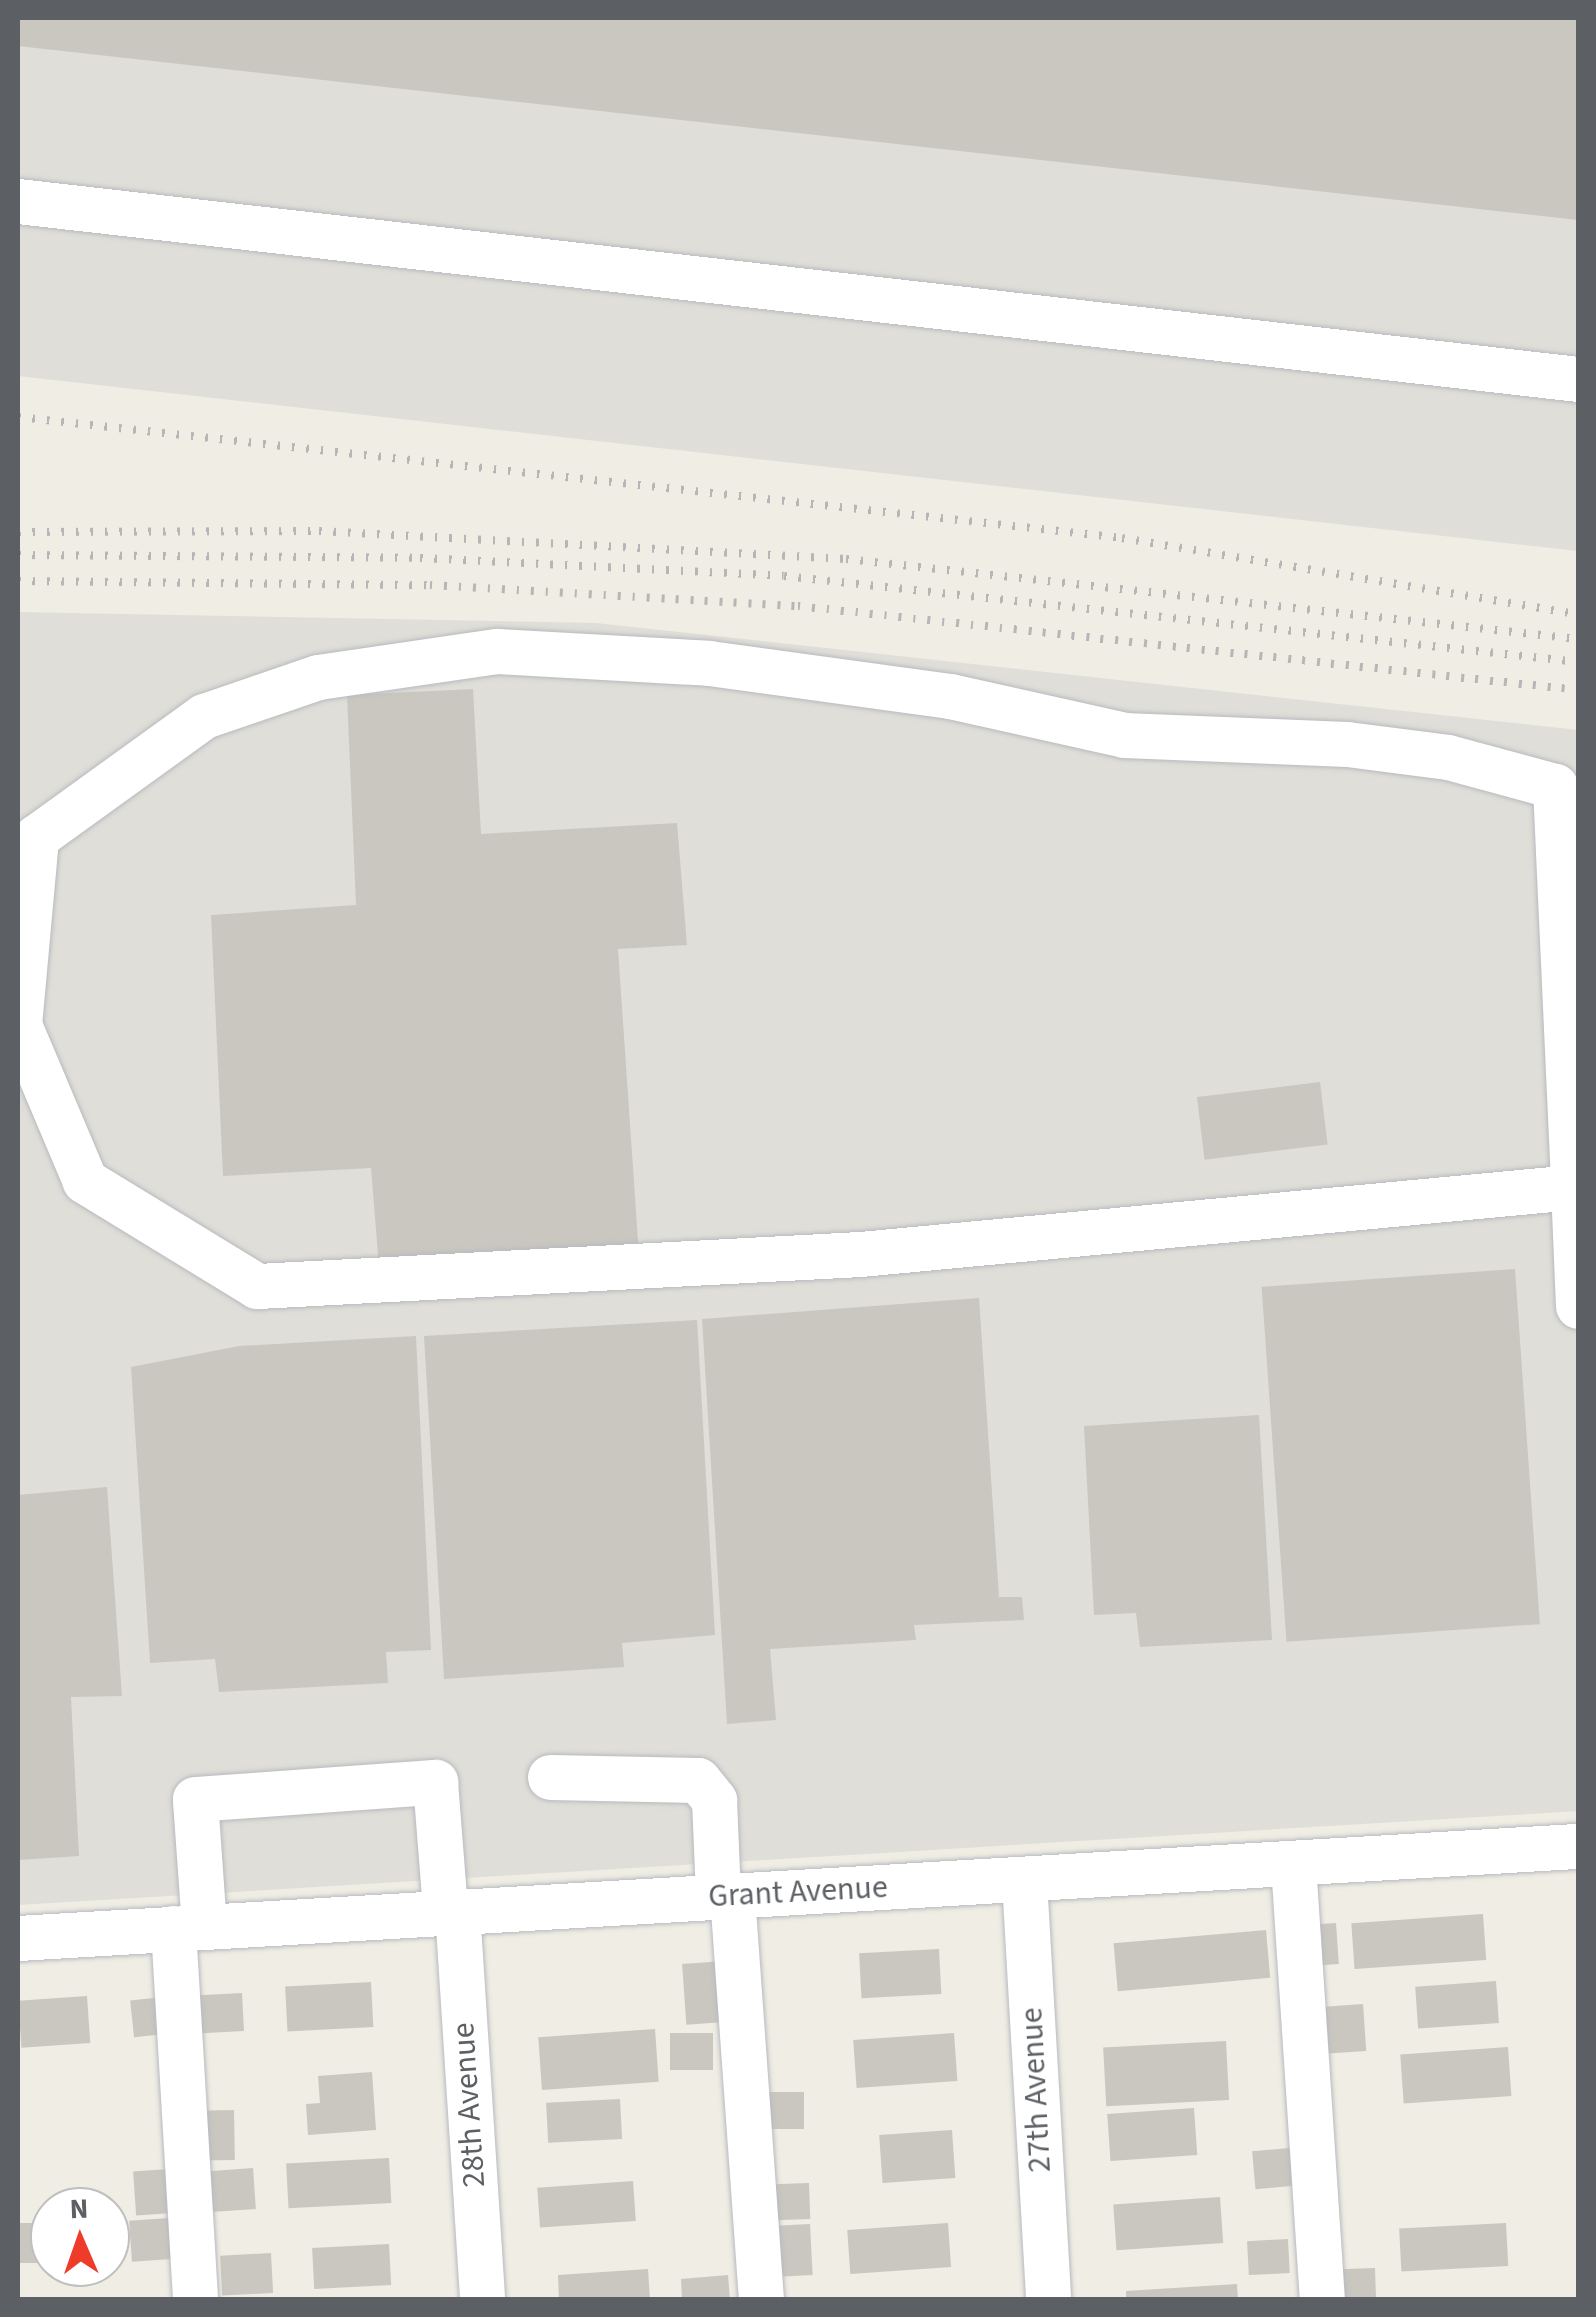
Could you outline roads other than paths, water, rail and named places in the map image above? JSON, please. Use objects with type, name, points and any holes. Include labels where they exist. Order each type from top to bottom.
[{"type":"street","points":[[18,201],[1578,379]]},
{"type":"street","points":[[1573,1187],[860,1254],[257,1286],[85,1181],[20,1026],[36,837],[204,716],[318,677],[498,651],[764,670],[950,696],[1124,735],[1448,757],[1556,786],[1573,1187],[1578,1306]]},
{"type":"street","points":[[550,1777],[698,1780],[714,1800],[761,2300]]},
{"type":"street","name":"28th Avenue","points":[[189,1927],[195,1799],[435,1782],[451,1910],[482,2300]]},
{"type":"street","points":[[1578,1846],[1578,1864]]},
{"type":"street","name":"Grant Avenue","points":[[18,1938],[1578,1846]]},
{"type":"street","points":[[1293,1864],[1322,2300]]},
{"type":"street","name":"27th Avenue","points":[[1024,1880],[1048,2300]]},
{"type":"street","points":[[189,1927],[195,2300]]},
{"type":"railway","points":[[18,417],[1122,538],[1578,614]]},
{"type":"railway","points":[[18,532],[319,531],[846,559],[1578,639]]},
{"type":"railway","points":[[18,555],[420,558],[784,576],[1578,662]]},
{"type":"railway","points":[[18,581],[430,585],[798,606],[1578,690]]}]
